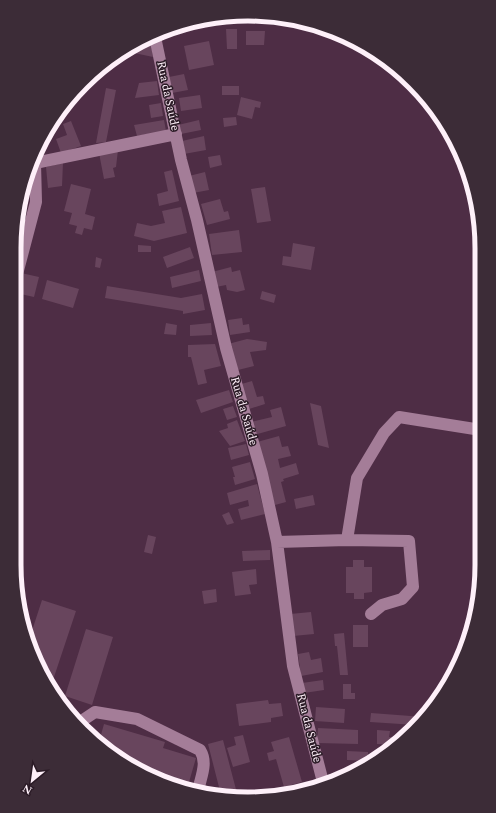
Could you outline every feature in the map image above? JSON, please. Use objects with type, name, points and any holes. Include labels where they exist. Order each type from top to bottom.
[{"type":"street","name":"Rua da Saúde","points":[[156,40],[176,134],[198,220],[226,348],[262,474],[277,542],[293,666],[322,780]]},
{"type":"street","points":[[38,162],[176,134]]},
{"type":"street","points":[[21,259],[36,202],[34,173]]},
{"type":"street","points":[[347,540],[357,478],[384,433],[399,417],[475,429]]},
{"type":"street","points":[[277,542],[347,540],[409,541],[413,588],[402,599],[382,605],[371,614]]},
{"type":"street","points":[[82,721],[96,712],[137,719],[200,750],[204,756],[204,766],[199,787]]},
{"type":"building","points":[[226,29],[237,29],[237,49],[227,49]]},
{"type":"building","points":[[246,31],[265,31],[264,45],[246,45]]},
{"type":"building","points":[[209,41],[214,65],[189,70],[184,46]]},
{"type":"building","points":[[148,44],[151,44],[153,57],[132,53]]},
{"type":"building","points":[[184,74],[188,90],[172,93],[169,77]]},
{"type":"building","points":[[157,81],[159,95],[135,98],[139,83]]},
{"type":"building","points":[[222,86],[239,86],[239,95],[222,95]]},
{"type":"building","points":[[106,88],[116,90],[106,142],[96,143]]},
{"type":"building","points":[[200,95],[202,108],[181,111],[179,98]]},
{"type":"building","points":[[241,97],[261,102],[260,108],[255,107],[252,119],[237,115]]},
{"type":"building","points":[[161,103],[163,116],[151,118],[149,105]]},
{"type":"building","points":[[236,117],[237,125],[224,127],[223,118]]},
{"type":"building","points":[[164,120],[166,131],[137,136],[134,125]]},
{"type":"building","points":[[199,120],[201,130],[181,134],[178,125]]},
{"type":"building","points":[[71,121],[81,146],[61,153],[56,139],[67,135],[63,124]]},
{"type":"building","points":[[204,136],[206,150],[184,154],[182,141]]},
{"type":"building","points":[[118,150],[116,167],[113,168],[115,177],[104,179],[99,153]]},
{"type":"building","points":[[220,155],[222,165],[210,168],[208,157]]},
{"type":"building","points":[[63,163],[62,186],[48,188],[46,167]]},
{"type":"building","points":[[172,170],[179,201],[159,206],[157,194],[168,191],[164,172]]},
{"type":"building","points":[[205,172],[209,190],[193,193],[189,176]]},
{"type":"building","points":[[71,184],[91,189],[85,214],[95,217],[92,230],[84,228],[82,235],[75,233],[77,226],[69,224],[72,213],[64,211]]},
{"type":"building","points":[[265,187],[271,221],[257,223],[251,189]]},
{"type":"building","points":[[220,199],[224,212],[228,211],[230,219],[207,225],[201,204]]},
{"type":"building","points":[[181,207],[187,233],[154,241],[134,236],[137,223],[151,226],[165,223],[162,211]]},
{"type":"building","points":[[239,230],[242,252],[212,255],[209,234]]},
{"type":"building","points":[[293,243],[315,247],[311,270],[282,265],[283,256],[291,257]]},
{"type":"building","points":[[138,245],[151,246],[151,252],[138,252]]},
{"type":"building","points":[[190,247],[194,258],[167,268],[163,257]]},
{"type":"building","points":[[96,257],[102,259],[100,268],[95,267]]},
{"type":"building","points":[[231,267],[232,272],[240,270],[245,290],[237,292],[227,290],[226,285],[216,287],[212,272]]},
{"type":"building","points":[[199,270],[201,281],[172,288],[170,277]]},
{"type":"building","points":[[21,273],[39,277],[34,297],[21,294]]},
{"type":"building","points":[[47,280],[79,289],[73,308],[42,299]]},
{"type":"building","points":[[107,286],[181,298],[202,294],[205,310],[183,314],[183,311],[105,298]]},
{"type":"building","points":[[262,291],[276,295],[274,303],[260,299]]},
{"type":"building","points":[[242,318],[243,325],[249,324],[250,332],[230,335],[228,320]]},
{"type":"building","points":[[166,323],[177,325],[176,335],[164,334]]},
{"type":"building","points":[[211,323],[212,335],[190,336],[190,325]]},
{"type":"building","points":[[247,339],[267,342],[266,350],[250,352],[254,366],[234,371],[228,344]]},
{"type":"building","points":[[215,344],[221,366],[204,370],[207,383],[198,385],[191,357],[188,357],[188,345]]},
{"type":"building","points":[[252,381],[257,397],[263,396],[265,404],[246,410],[238,385]]},
{"type":"building","points":[[229,390],[233,402],[201,413],[196,400]]},
{"type":"building","points":[[310,403],[321,406],[329,448],[318,445]]},
{"type":"building","points":[[233,406],[237,417],[227,420],[223,409]]},
{"type":"building","points":[[281,407],[286,426],[254,435],[251,422],[272,417],[270,410]]},
{"type":"building","points":[[237,420],[245,441],[230,446],[219,431],[228,428],[227,424]]},
{"type":"building","points":[[279,436],[282,447],[288,446],[291,456],[278,459],[280,468],[296,463],[299,474],[283,479],[284,481],[281,482],[286,502],[275,505],[257,442]]},
{"type":"building","points":[[246,444],[249,455],[231,460],[228,448]]},
{"type":"building","points":[[250,462],[255,479],[235,485],[233,477],[235,477],[232,467]]},
{"type":"building","points":[[257,484],[265,514],[241,520],[238,509],[249,506],[248,500],[230,505],[227,493]]},
{"type":"building","points":[[313,495],[315,505],[296,509],[294,499]]},
{"type":"building","points":[[229,512],[234,523],[227,525],[222,515]]},
{"type":"building","points":[[148,535],[156,537],[152,554],[144,552]]},
{"type":"building","points":[[270,550],[270,560],[243,561],[242,551]]},
{"type":"building","points":[[353,560],[364,560],[364,567],[372,567],[372,592],[364,593],[364,599],[354,599],[354,593],[346,593],[346,567],[353,567]]},
{"type":"building","points":[[256,569],[257,584],[249,585],[251,594],[235,596],[232,572]]},
{"type":"building","points":[[216,589],[217,602],[204,604],[202,591]]},
{"type":"building","points":[[42,600],[76,611],[53,681],[38,652],[31,632]]},
{"type":"building","points":[[311,612],[314,634],[293,636],[290,614]]},
{"type":"building","points":[[353,625],[368,625],[368,647],[353,647]]},
{"type":"building","points":[[86,629],[113,637],[92,705],[65,696]]},
{"type":"building","points":[[344,633],[348,675],[340,675],[337,646],[335,646],[334,634]]},
{"type":"building","points":[[309,652],[311,660],[321,658],[323,672],[301,676],[298,654]]},
{"type":"building","points":[[323,680],[324,690],[304,693],[302,683]]},
{"type":"building","points":[[343,684],[351,684],[351,693],[355,693],[355,699],[343,699]]},
{"type":"building","points":[[268,700],[269,704],[281,703],[283,716],[271,718],[271,722],[239,726],[236,704]]},
{"type":"building","points":[[316,707],[345,709],[344,723],[315,721]]},
{"type":"building","points":[[371,713],[418,717],[410,725],[370,722]]},
{"type":"building","points":[[104,724],[165,742],[163,748],[196,758],[188,784],[161,775],[134,762],[100,738]]},
{"type":"building","points":[[318,728],[358,730],[358,744],[317,743]]},
{"type":"building","points":[[377,730],[390,731],[389,737],[396,738],[387,745],[377,744]]},
{"type":"building","points":[[243,735],[250,762],[233,767],[227,748],[236,745],[234,737]]},
{"type":"building","points":[[289,737],[302,782],[284,787],[276,759],[269,761],[267,753],[274,751],[271,742]]},
{"type":"building","points":[[223,740],[237,792],[220,790],[208,744]]},
{"type":"building","points":[[347,751],[368,752],[368,758],[364,761],[347,760]]}]
